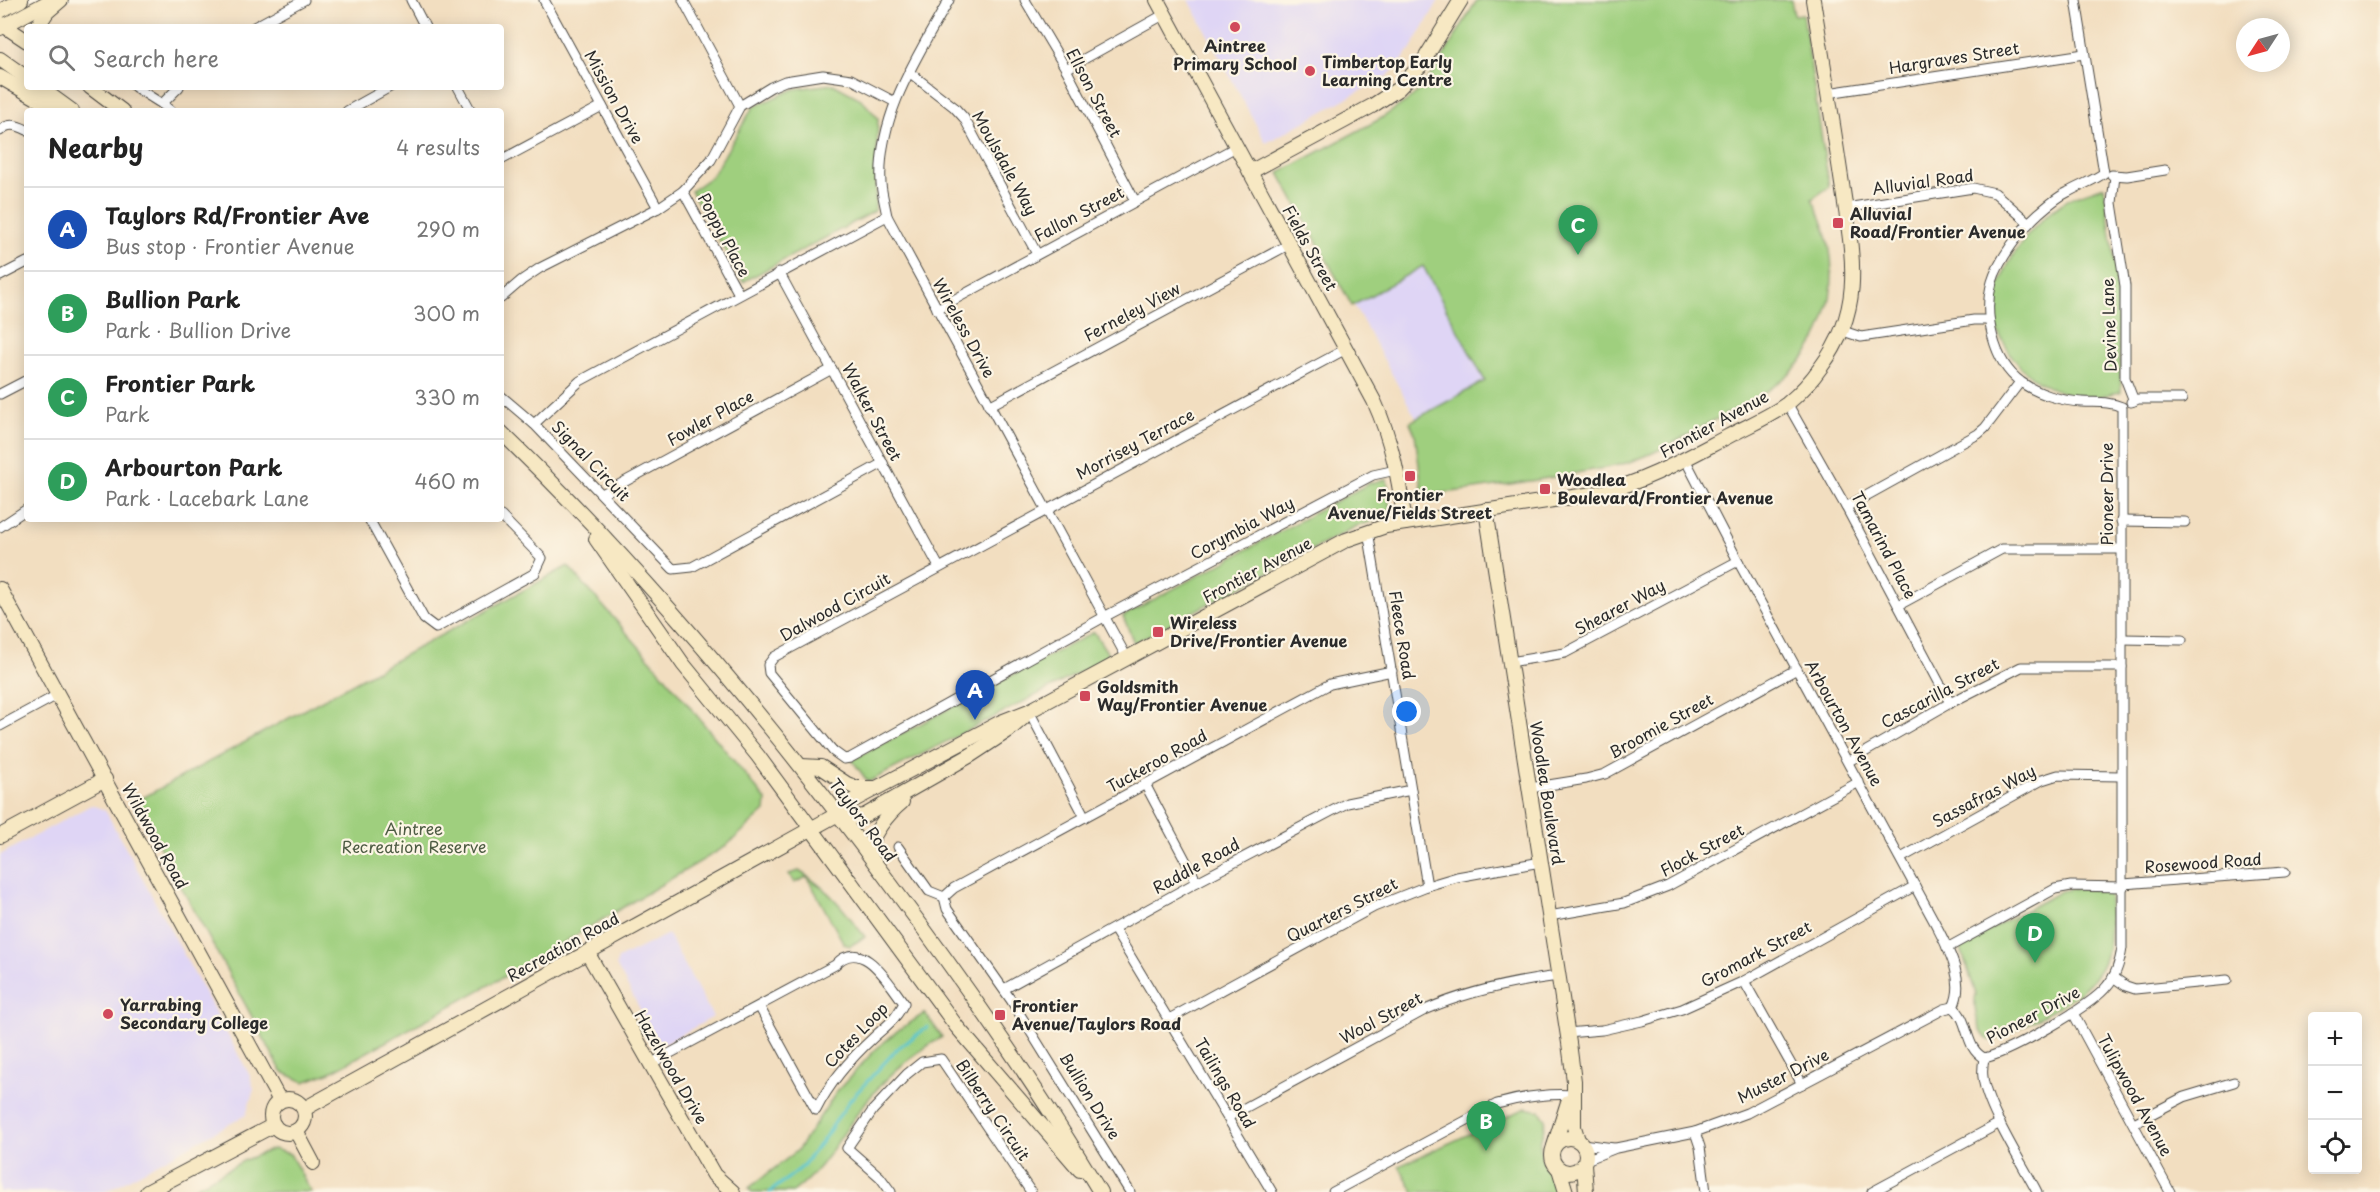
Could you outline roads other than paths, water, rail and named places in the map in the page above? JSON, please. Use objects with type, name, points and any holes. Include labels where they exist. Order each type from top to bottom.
[{"type":"street","points":[[0,11],[21,0]]},
{"type":"street","points":[[1,26],[52,0]]},
{"type":"street","points":[[39,24],[46,12],[61,0]]},
{"type":"street","points":[[260,24],[304,0]]},
{"type":"street","points":[[411,0],[423,24]]},
{"type":"street","name":"Mission Drive","points":[[544,0],[658,208]]},
{"type":"street","points":[[684,0],[740,106]]},
{"type":"street","name":"Wireless Drive","points":[[949,0],[909,72],[886,128],[881,184],[887,216],[1127,658]]},
{"type":"street","name":"Ellson Street","points":[[1024,0],[1066,69],[1135,201]]},
{"type":"street","name":"Fields Street","points":[[1157,0],[1381,417],[1388,434],[1405,523]]},
{"type":"street","points":[[1250,172],[1372,106],[1398,89],[1421,65],[1461,0]]},
{"type":"street","name":"Frontier Avenue","points":[[838,814],[845,806],[877,788],[1001,722],[1029,711],[1342,542],[1368,531],[1405,523],[1599,494],[1628,486],[1685,459],[1787,403],[1814,376],[1833,351],[1843,331],[1851,302],[1852,277],[1846,208],[1814,0]]},
{"type":"street","points":[[2076,0],[2104,172]]},
{"type":"street","points":[[1066,69],[1165,14]]},
{"type":"street","points":[[1,26],[24,39]]},
{"type":"street","name":"Hargraves Street","points":[[1828,93],[2084,54]]},
{"type":"street","points":[[0,59],[24,76]]},
{"type":"street","name":"Moulsdale Way","points":[[909,72],[954,106],[964,118],[1037,254]]},
{"type":"street","points":[[504,295],[540,268],[658,208],[683,191],[711,160],[740,106],[771,87],[786,81],[823,75],[851,79],[895,102]]},
{"type":"street","points":[[0,77],[54,108]]},
{"type":"street","points":[[43,90],[68,108]]},
{"type":"street","points":[[94,90],[118,108]]},
{"type":"street","points":[[140,90],[167,108]]},
{"type":"street","points":[[162,104],[176,90]]},
{"type":"street","points":[[352,108],[385,90]]},
{"type":"street","points":[[460,90],[469,108]]},
{"type":"street","points":[[504,158],[602,106]]},
{"type":"street","points":[[0,131],[9,125],[18,125],[24,128]]},
{"type":"street","name":"Fallon Street","points":[[937,309],[1236,147]]},
{"type":"street","points":[[2104,172],[2115,176],[2165,170]]},
{"type":"street","points":[[2104,172],[2096,179],[2065,193],[2029,223],[2012,244],[1992,281],[1988,320],[1999,355],[2020,382],[2046,395],[2081,402],[2109,402],[2122,407],[2138,399],[2182,399]]},
{"type":"street","name":"Devine Lane","points":[[2115,176],[2112,203],[2125,286],[2125,378],[2134,401]]},
{"type":"street","name":"Alluvial Road","points":[[1846,208],[1973,188],[1995,193],[2029,223]]},
{"type":"street","name":"Poppy Place","points":[[683,191],[739,294]]},
{"type":"street","name":"Signal Circuit","points":[[883,464],[692,567],[674,569],[534,424],[580,381],[779,272],[887,216]]},
{"type":"street","name":"Ferneley View","points":[[989,406],[1288,245]]},
{"type":"street","points":[[0,276],[24,264]]},
{"type":"street","name":"Walker Street","points":[[779,272],[939,567]]},
{"type":"street","points":[[1843,331],[1861,338],[1974,320],[1988,320]]},
{"type":"street","name":"Morrisey Terrace","points":[[939,567],[1346,349]]},
{"type":"street","name":"Fowler Place","points":[[602,494],[832,369]]},
{"type":"street","points":[[0,394],[24,382]]},
{"type":"street","points":[[1846,507],[1978,434],[2020,382]]},
{"type":"street","points":[[504,399],[534,424]]},
{"type":"street","name":"Tamarind Place","points":[[1787,403],[1846,507],[1950,703]]},
{"type":"street","name":"Pioneer Drive","points":[[1984,1058],[2003,1051],[2073,1013],[2102,993],[2114,978],[2122,948],[2122,407]]},
{"type":"street","name":"Taylors Road","points":[[504,435],[565,495],[672,610],[801,766],[984,1012],[1064,1131],[1100,1192]]},
{"type":"street","name":"Arbourton Avenue","points":[[1685,459],[1738,561],[1901,858],[1947,948],[1958,986],[1953,1007]]},
{"type":"street","name":"Corymbia Way","points":[[1104,617],[1373,475],[1396,470]]},
{"type":"street","name":"Taylors Road","points":[[565,495],[683,664],[758,756],[957,1027],[1100,1192]]},
{"type":"street","name":"Woodlea Boulevard","points":[[1486,510],[1568,1033],[1574,1127],[1580,1142]]},
{"type":"street","points":[[0,528],[24,511]]},
{"type":"street","points":[[371,522],[423,619],[436,627],[535,573],[543,558],[504,519]]},
{"type":"street","points":[[2121,521],[2185,522]]},
{"type":"street","name":"Fleece Road","points":[[1368,531],[1427,886]]},
{"type":"street","points":[[1899,605],[2002,549],[2121,549]]},
{"type":"street","name":"Shearer Way","points":[[1510,662],[1565,653],[1738,561]]},
{"type":"street","name":"Dalwood Circuit","points":[[939,567],[770,661],[769,673],[838,756],[844,759],[857,754],[1104,617]]},
{"type":"street","name":"Wildwood Road","points":[[2,598],[59,694],[280,1101]]},
{"type":"street","points":[[2122,639],[2182,639]]},
{"type":"street","name":"Cascarilla Street","points":[[1849,761],[1950,703],[2021,667],[2122,667]]},
{"type":"street","name":"Broomie Street","points":[[1530,788],[1605,774],[1797,669]]},
{"type":"street","name":"Tuckeroo Road","points":[[945,897],[954,888],[1330,684],[1392,671]]},
{"type":"street","points":[[0,726],[59,694]]},
{"type":"street","points":[[1029,711],[1085,817]]},
{"type":"street","name":"Frontier Avenue","points":[[838,814],[864,816],[932,778],[1009,730],[1029,711]]},
{"type":"street","points":[[801,766],[821,767],[857,788],[877,788]]},
{"type":"street","name":"Sassafras Way","points":[[1901,858],[2042,780],[2058,776],[2121,776]]},
{"type":"street","points":[[866,851],[878,827],[890,812],[932,778]]},
{"type":"street","points":[[0,836],[105,779]]},
{"type":"street","name":"Flock Street","points":[[1549,916],[1624,903],[1668,886],[1859,782]]},
{"type":"street","points":[[1145,784],[1197,882]]},
{"type":"street","name":"Raddle Road","points":[[1004,989],[1197,882],[1347,803],[1411,790]]},
{"type":"street","name":"Recreation Road","points":[[304,1109],[838,814]]},
{"type":"street","points":[[898,847],[929,891],[945,897]]},
{"type":"street","name":"Quarters Street","points":[[1169,1019],[1374,907],[1427,886],[1468,874],[1541,862]]},
{"type":"street","name":"Rosewood Road","points":[[1947,948],[2055,889],[2071,886],[2123,885],[2285,872]]},
{"type":"street","name":"Gromark Street","points":[[1568,1033],[1602,1030],[1642,1021],[1682,1008],[1744,981],[1915,886]]},
{"type":"street","name":"Bullion Drive","points":[[945,897],[947,909],[1004,989],[1102,1143],[1130,1192]]},
{"type":"street","name":"Tailings Road","points":[[1114,929],[1272,1192]]},
{"type":"street","name":"Hazelwood Drive","points":[[587,952],[724,1189]]},
{"type":"street","name":"Cotes Loop","points":[[650,1064],[835,965],[842,958],[854,955],[872,961],[904,1003],[895,1020],[874,1037],[828,1086],[816,1110],[759,1006]]},
{"type":"street","name":"Wool Street","points":[[1228,1117],[1425,1010],[1448,1000],[1481,989],[1558,976]]},
{"type":"street","points":[[2114,978],[2135,989],[2227,980]]},
{"type":"street","points":[[1744,981],[1802,1084]]},
{"type":"street","points":[[1953,1007],[1963,1019],[1971,1045],[1978,1055],[1984,1058],[1983,1077],[2000,1123],[2037,1192]]},
{"type":"street","name":"Muster Drive","points":[[1585,1162],[1616,1148],[1695,1132],[1747,1113],[1944,1009],[1953,1007]]},
{"type":"street","name":"Tulipwood Avenue","points":[[2073,1013],[2170,1192]]},
{"type":"street","name":"Bilberry Circuit","points":[[891,1192],[880,1177],[847,1148],[873,1110],[907,1074],[922,1062],[941,1059],[1030,1192]]},
{"type":"street","points":[[2134,1123],[2184,1097],[2234,1082]]},
{"type":"street","points":[[1333,1192],[1497,1104],[1573,1090]]},
{"type":"street","name":"Woodlea Boulevard","points":[[1554,1148],[1573,1090]]},
{"type":"street","points":[[293,1100],[304,1109],[303,1124],[296,1131],[282,1131],[274,1125],[272,1112],[280,1101],[293,1100]]},
{"type":"street","points":[[1872,1192],[2000,1123]]},
{"type":"street","points":[[147,1192],[274,1125]]},
{"type":"street","points":[[296,1131],[313,1163]]},
{"type":"street","points":[[1695,1132],[1700,1147],[1706,1192]]},
{"type":"street","points":[[1566,1192],[1559,1169],[1552,1160],[1554,1148],[1561,1140],[1572,1138],[1580,1142],[1587,1155],[1585,1162],[1586,1192]]},
{"type":"street","name":"Muster Drive","points":[[1580,1142],[1616,1148]]},
{"type":"street","points":[[1559,1169],[1570,1173],[1576,1172],[1585,1162]]},
{"type":"waterway","points":[[770,1192],[801,1168],[850,1100],[898,1048],[928,1027]]},
{"type":"place","name":"Aintree Primary School","points":[[1235,27]]},
{"type":"place","name":"Timbertop Early Learning Centre","points":[[1310,71]]},
{"type":"place","name":"Alluvial Road/Frontier Avenue","points":[[1838,223]]},
{"type":"place","name":"Frontier Park","points":[[1578,255]]},
{"type":"place","name":"Frontier Avenue/Fields Street","points":[[1410,476]]},
{"type":"place","name":"Woodlea Boulevard/Frontier Avenue","points":[[1545,489]]},
{"type":"place","name":"Wireless Drive/Frontier Avenue","points":[[1158,632]]},
{"type":"place","name":"Goldsmith Way/Frontier Avenue","points":[[1085,696]]},
{"type":"place","name":"Taylors Rd/Frontier Ave","points":[[975,720]]},
{"type":"place","name":"Arbourton Park","points":[[2035,963]]},
{"type":"place","name":"Yarrabing Secondary College","points":[[108,1014]]},
{"type":"place","name":"Frontier Avenue/Taylors Road","points":[[1000,1015]]},
{"type":"place","name":"Bullion Park","points":[[1486,1151]]},
{"type":"park label","name":"Aintree Recreation Reserve","points":[[414,838]]}]
